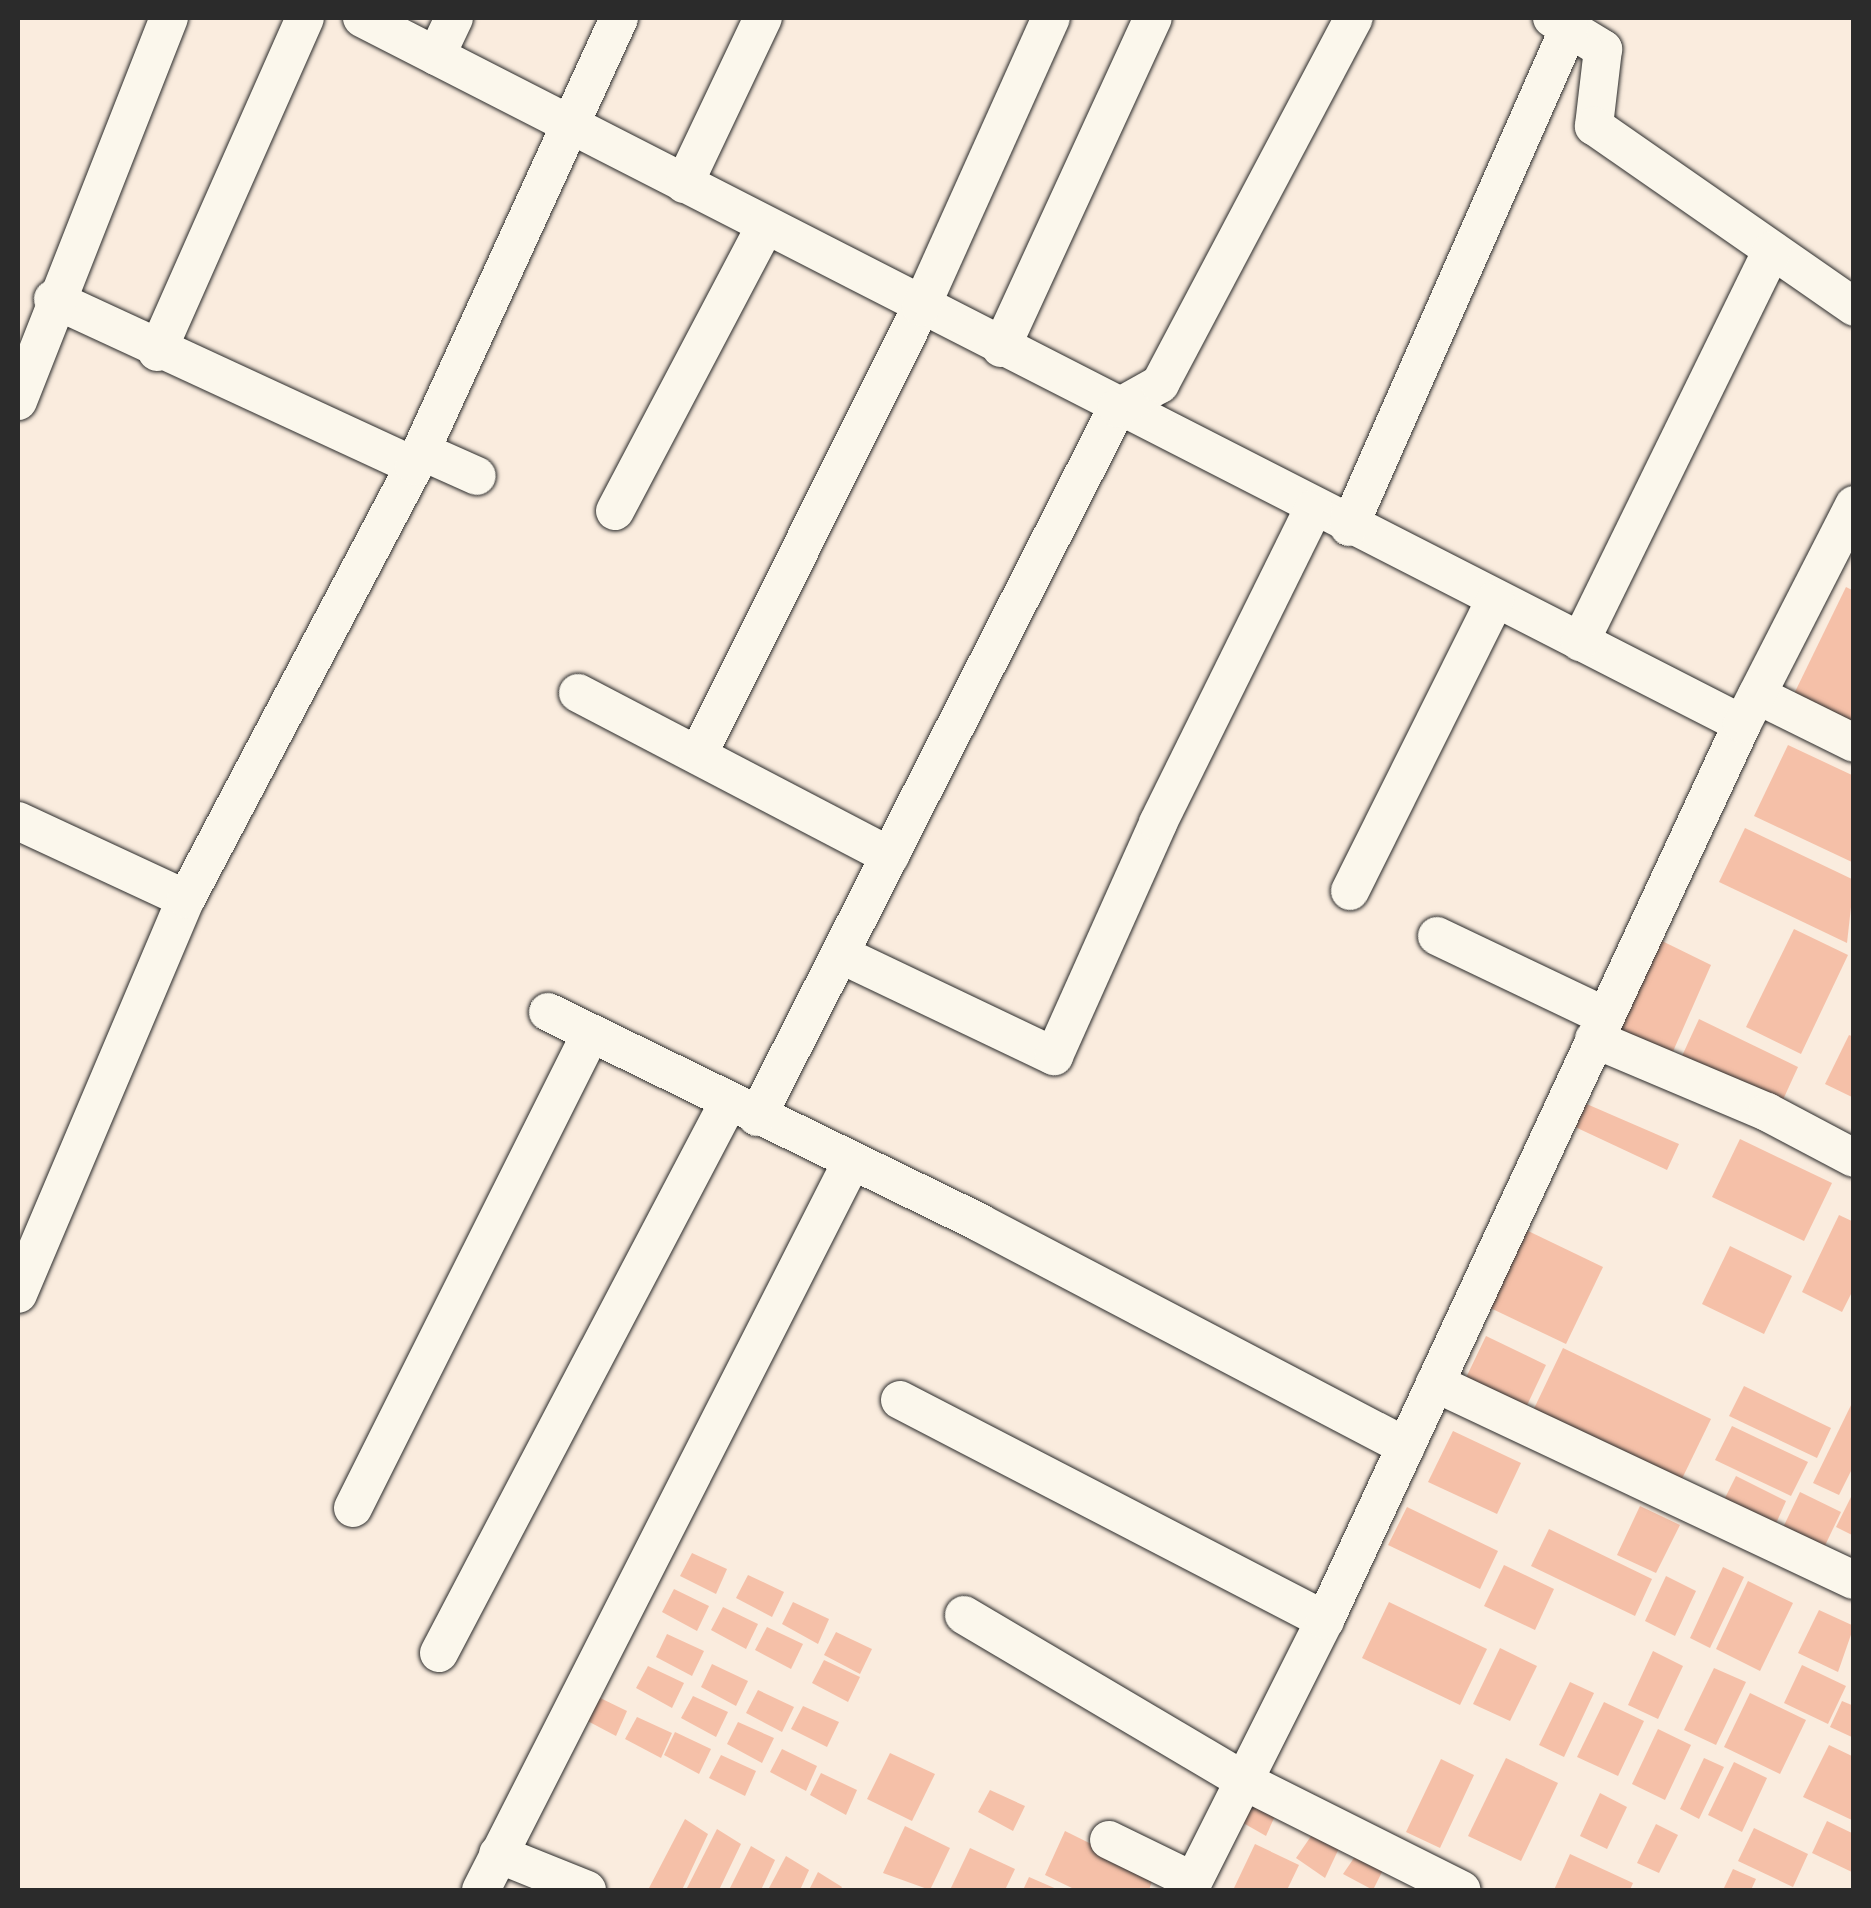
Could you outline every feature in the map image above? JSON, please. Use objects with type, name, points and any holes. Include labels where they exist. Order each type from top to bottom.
[{"type":"street","points":[[18,401],[26,350],[53,299],[169,18]]},
{"type":"street","points":[[157,352],[305,18]]},
{"type":"street","points":[[362,18],[1313,510],[1580,642],[1750,709],[1854,744]]},
{"type":"street","points":[[436,56],[454,18]]},
{"type":"street","points":[[18,1294],[186,899],[418,459],[619,18]]},
{"type":"street","points":[[684,184],[763,18]]},
{"type":"street","points":[[698,755],[921,307],[1051,18]]},
{"type":"street","points":[[1000,348],[1153,18]]},
{"type":"street","points":[[439,1653],[742,1110],[842,954],[1117,408],[1160,384],[1354,18]]},
{"type":"street","points":[[1349,528],[1560,23],[1602,49],[1594,126],[1854,306]]},
{"type":"street","points":[[615,511],[765,226]]},
{"type":"street","points":[[1580,642],[1772,250]]},
{"type":"street","points":[[53,299],[157,352],[418,459],[477,476]]},
{"type":"street","points":[[1109,1840],[1191,1886],[1325,1620],[1750,709],[1854,505]]},
{"type":"street","points":[[842,954],[1054,1056],[1158,824],[1313,510]]},
{"type":"street","points":[[1350,891],[1495,600]]},
{"type":"street","points":[[578,693],[890,856]]},
{"type":"street","points":[[18,822],[186,899]]},
{"type":"street","points":[[1437,936],[1599,1028],[1854,1158]]},
{"type":"street","points":[[548,1012],[852,1161],[1406,1447]]},
{"type":"street","points":[[352,1508],[591,1033]]},
{"type":"street","points":[[480,1890],[852,1161]]},
{"type":"street","points":[[1435,1383],[1854,1580]]},
{"type":"street","points":[[900,1400],[1325,1620]]},
{"type":"street","points":[[964,1615],[1246,1782],[1462,1890]]},
{"type":"street","points":[[498,1854],[587,1890]]},
{"type":"building","points":[[1846,587],[1854,591],[1854,727],[1792,698]]},
{"type":"building","points":[[1788,745],[1854,776],[1854,863],[1754,816]]},
{"type":"building","points":[[1745,828],[1854,880],[1847,943],[1719,882]]},
{"type":"building","points":[[1794,929],[1848,955],[1801,1054],[1746,1027]]},
{"type":"building","points":[[1658,939],[1711,965],[1671,1056],[1613,1028]]},
{"type":"building","points":[[1699,1019],[1798,1067],[1781,1104],[1682,1056]]},
{"type":"building","points":[[1849,1035],[1854,1037],[1854,1098],[1825,1084]]},
{"type":"building","points":[[1582,1102],[1679,1144],[1667,1170],[1573,1126]]},
{"type":"building","points":[[1740,1139],[1832,1183],[1804,1241],[1712,1197]]},
{"type":"building","points":[[1839,1215],[1854,1222],[1854,1288],[1842,1312],[1802,1292]]},
{"type":"building","points":[[1520,1227],[1603,1267],[1566,1344],[1482,1304]]},
{"type":"building","points":[[1730,1246],[1792,1276],[1764,1334],[1702,1304]]},
{"type":"building","points":[[1486,1336],[1546,1365],[1522,1416],[1462,1386]]},
{"type":"building","points":[[1563,1348],[1711,1419],[1677,1489],[1529,1419]]},
{"type":"building","points":[[1744,1386],[1831,1428],[1817,1458],[1729,1416]]},
{"type":"building","points":[[1854,1399],[1854,1465],[1839,1495],[1813,1483]]},
{"type":"building","points":[[1732,1426],[1808,1462],[1791,1496],[1715,1460]]},
{"type":"building","points":[[1453,1431],[1521,1463],[1497,1514],[1428,1482]]},
{"type":"building","points":[[1736,1476],[1786,1501],[1770,1537],[1718,1512]]},
{"type":"building","points":[[1854,1491],[1854,1536],[1836,1527]]},
{"type":"building","points":[[1800,1492],[1841,1512],[1820,1556],[1779,1536]]},
{"type":"building","points":[[1640,1506],[1680,1525],[1656,1573],[1617,1555]]},
{"type":"building","points":[[1407,1507],[1498,1551],[1480,1589],[1388,1545]]},
{"type":"building","points":[[1549,1529],[1652,1579],[1635,1616],[1531,1566]]},
{"type":"building","points":[[692,1553],[727,1569],[716,1594],[680,1576]]},
{"type":"building","points":[[1504,1565],[1554,1589],[1535,1630],[1484,1606]]},
{"type":"building","points":[[1723,1567],[1744,1577],[1710,1648],[1690,1638]]},
{"type":"building","points":[[748,1575],[784,1592],[772,1617],[736,1598]]},
{"type":"building","points":[[1666,1576],[1696,1591],[1675,1636],[1645,1621]]},
{"type":"building","points":[[1748,1581],[1793,1603],[1760,1671],[1716,1649]]},
{"type":"building","points":[[674,1589],[709,1606],[697,1631],[662,1612]]},
{"type":"building","points":[[793,1602],[829,1619],[818,1644],[782,1624]]},
{"type":"building","points":[[1389,1602],[1487,1649],[1460,1705],[1362,1658]]},
{"type":"building","points":[[723,1607],[758,1624],[746,1649],[711,1630]]},
{"type":"building","points":[[1819,1610],[1854,1626],[1838,1672],[1798,1653]]},
{"type":"building","points":[[767,1627],[803,1644],[791,1669],[755,1650]]},
{"type":"building","points":[[836,1632],[872,1649],[860,1674],[824,1655]]},
{"type":"building","points":[[667,1634],[704,1651],[692,1676],[656,1657]]},
{"type":"building","points":[[1500,1648],[1537,1666],[1510,1721],[1473,1704]]},
{"type":"building","points":[[1653,1651],[1683,1666],[1658,1719],[1628,1705]]},
{"type":"building","points":[[824,1660],[860,1677],[848,1702],[812,1683]]},
{"type":"building","points":[[712,1664],[748,1681],[736,1706],[701,1687]]},
{"type":"building","points":[[1802,1665],[1846,1686],[1828,1724],[1784,1703]]},
{"type":"building","points":[[648,1666],[684,1683],[672,1708],[636,1688]]},
{"type":"building","points":[[1714,1668],[1746,1682],[1716,1745],[1684,1730]]},
{"type":"building","points":[[1570,1682],[1594,1693],[1564,1757],[1539,1745]]},
{"type":"building","points":[[758,1690],[794,1707],[782,1732],[746,1713]]},
{"type":"building","points":[[1750,1693],[1806,1720],[1780,1774],[1724,1747]]},
{"type":"building","points":[[592,1694],[627,1711],[616,1736],[580,1717]]},
{"type":"building","points":[[693,1696],[728,1712],[716,1737],[681,1718]]},
{"type":"building","points":[[1842,1701],[1854,1706],[1854,1738],[1830,1727]]},
{"type":"building","points":[[1604,1702],[1644,1721],[1618,1776],[1577,1757]]},
{"type":"building","points":[[803,1706],[839,1722],[827,1747],[791,1729]]},
{"type":"building","points":[[637,1717],[672,1733],[661,1758],[625,1739]]},
{"type":"building","points":[[738,1722],[774,1738],[762,1763],[727,1744]]},
{"type":"building","points":[[1658,1729],[1691,1745],[1665,1800],[1632,1784]]},
{"type":"building","points":[[675,1732],[711,1749],[699,1774],[664,1755]]},
{"type":"building","points":[[1829,1745],[1854,1757],[1854,1821],[1803,1797]]},
{"type":"building","points":[[782,1749],[817,1766],[806,1791],[770,1772]]},
{"type":"building","points":[[890,1753],[935,1774],[912,1821],[867,1799]]},
{"type":"building","points":[[721,1755],[756,1771],[745,1796],[709,1778]]},
{"type":"building","points":[[1506,1758],[1558,1783],[1521,1861],[1468,1836]]},
{"type":"building","points":[[1704,1758],[1724,1767],[1699,1819],[1680,1809]]},
{"type":"building","points":[[1441,1759],[1474,1775],[1440,1848],[1406,1832]]},
{"type":"building","points":[[1734,1762],[1767,1778],[1742,1832],[1708,1815]]},
{"type":"building","points":[[821,1773],[857,1790],[846,1815],[810,1795]]},
{"type":"building","points":[[990,1790],[1025,1806],[1013,1831],[978,1812]]},
{"type":"building","points":[[1251,1792],[1279,1807],[1266,1836],[1238,1820]]},
{"type":"building","points":[[1600,1793],[1627,1807],[1607,1849],[1580,1836]]},
{"type":"building","points":[[685,1819],[708,1834],[682,1890],[648,1890]]},
{"type":"building","points":[[1827,1821],[1854,1834],[1854,1873],[1812,1853]]},
{"type":"building","points":[[1656,1824],[1678,1835],[1659,1873],[1637,1863]]},
{"type":"building","points":[[905,1826],[950,1848],[930,1890],[883,1873]]},
{"type":"building","points":[[1318,1826],[1341,1844],[1325,1878],[1296,1858]]},
{"type":"building","points":[[1754,1828],[1808,1854],[1793,1887],[1738,1861]]},
{"type":"building","points":[[717,1829],[741,1844],[719,1890],[686,1890]]},
{"type":"building","points":[[1065,1831],[1154,1875],[1149,1890],[1076,1890],[1045,1875]]},
{"type":"building","points":[[1365,1842],[1388,1860],[1373,1890],[1343,1874]]},
{"type":"building","points":[[1255,1844],[1299,1865],[1287,1890],[1234,1888]]},
{"type":"building","points":[[751,1846],[775,1860],[761,1890],[729,1890]]},
{"type":"building","points":[[970,1848],[1015,1869],[1005,1890],[950,1890]]},
{"type":"building","points":[[1570,1854],[1633,1883],[1630,1890],[1554,1890]]},
{"type":"building","points":[[786,1856],[809,1870],[800,1890],[768,1890]]},
{"type":"building","points":[[1733,1869],[1756,1879],[1751,1890],[1723,1890]]},
{"type":"building","points":[[818,1872],[842,1887],[840,1890],[809,1890]]},
{"type":"building","points":[[1029,1877],[1059,1890],[1023,1890]]}]
